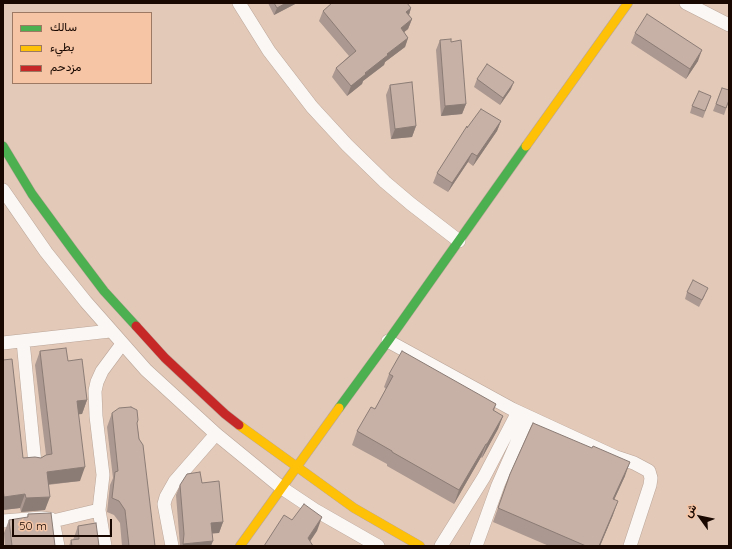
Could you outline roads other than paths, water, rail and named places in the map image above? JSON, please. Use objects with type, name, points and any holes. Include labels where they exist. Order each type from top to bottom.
[{"type":"street","points":[[239,3],[269,51],[312,107],[347,145],[390,187],[459,242]]},
{"type":"street","points":[[240,546],[296,466],[459,242],[628,3]]},
{"type":"street","points":[[686,3],[729,25]]},
{"type":"street","points":[[3,146],[32,194],[55,227],[104,290],[165,358],[225,414],[354,508],[420,546]]},
{"type":"street","points":[[3,190],[46,252],[86,302],[146,370],[216,434],[282,488],[315,510],[378,546]]},
{"type":"street","points":[[3,343],[110,330]]},
{"type":"street","points":[[23,341],[35,464]]},
{"type":"street","points":[[388,341],[466,385],[523,414],[616,457],[634,463],[650,472],[650,484],[630,546]]},
{"type":"street","points":[[105,546],[99,510],[103,475],[96,416],[95,391],[102,371],[122,344]]},
{"type":"street","points":[[441,546],[523,414]]},
{"type":"street","points":[[476,546],[523,414]]},
{"type":"street","points":[[172,546],[164,504],[166,497],[182,472],[216,434]]},
{"type":"street","points":[[484,477],[498,485]]},
{"type":"street","points":[[3,521],[46,518],[53,521],[99,510]]},
{"type":"street","points":[[53,521],[58,546]]}]
